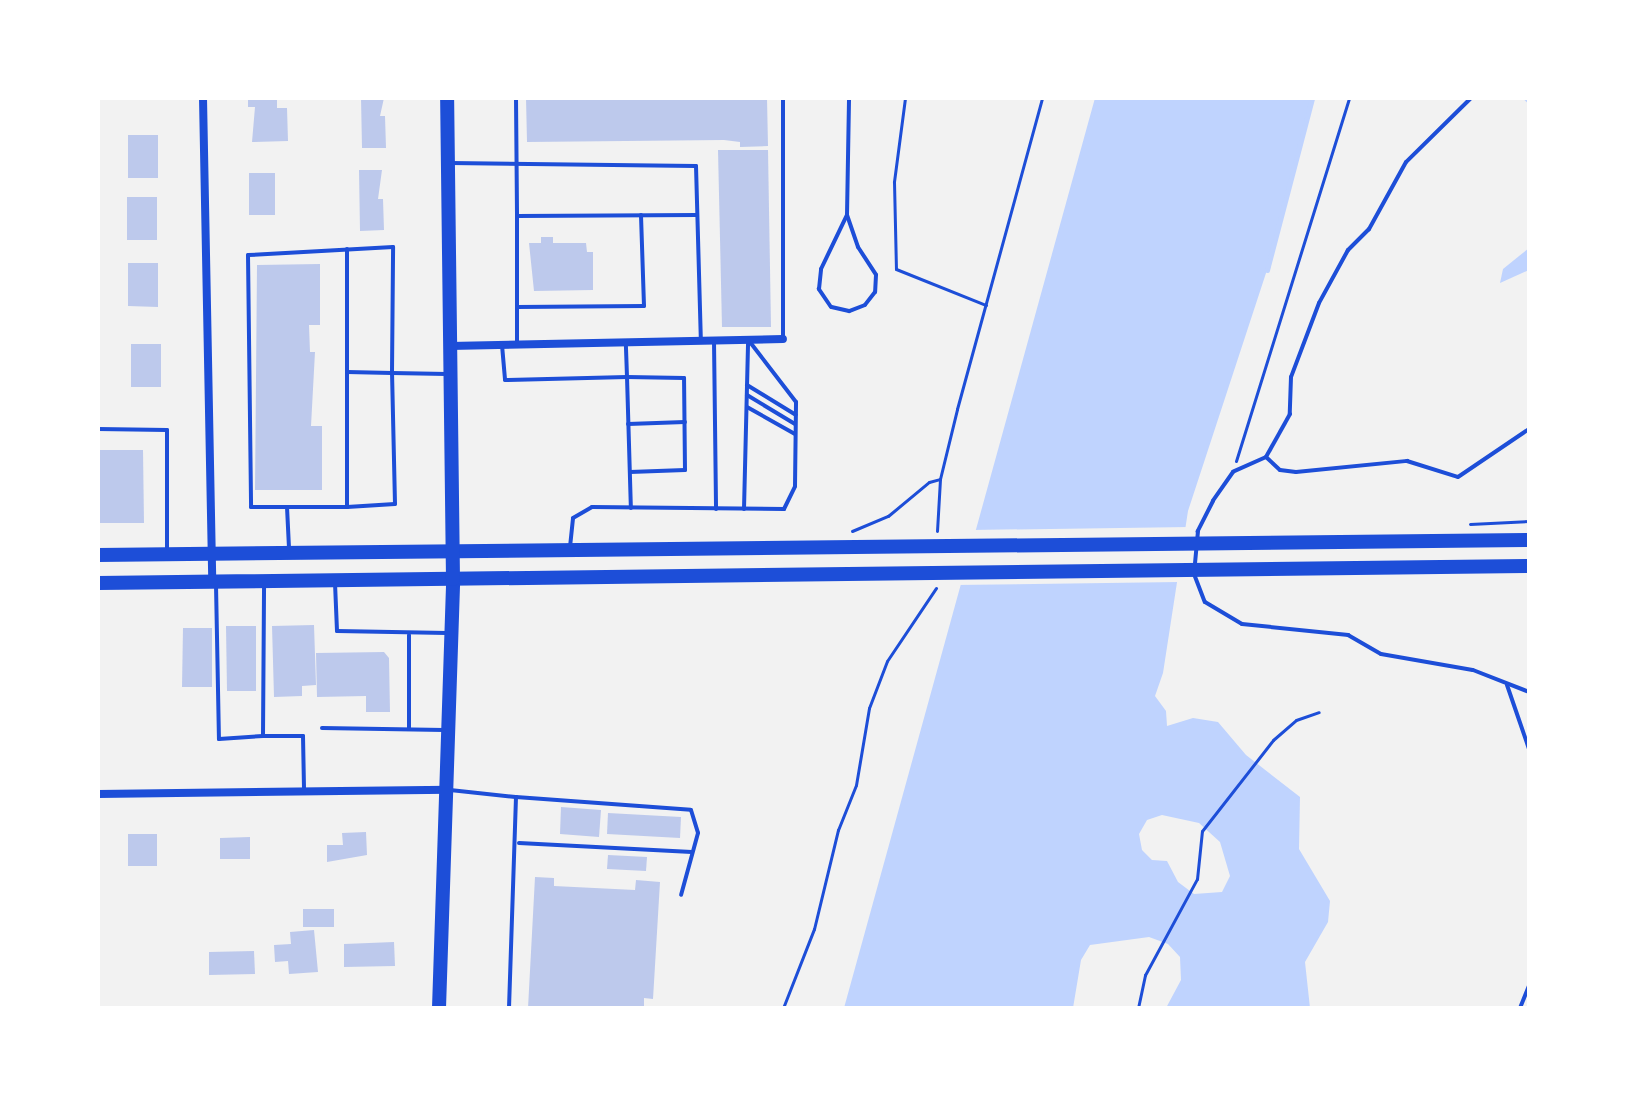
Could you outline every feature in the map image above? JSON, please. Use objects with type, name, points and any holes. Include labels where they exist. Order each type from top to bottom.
[{"type":"main road","points":[[439,1008],[449,790],[453,579],[447,98]]},
{"type":"main road","points":[[98,555],[453,548],[917,548],[1529,540]]},
{"type":"main road","points":[[98,583],[1232,567],[1529,566]]},
{"type":"street","points":[[203,98],[214,581]]},
{"type":"street","points":[[450,346],[783,339]]},
{"type":"street","points":[[98,794],[449,790]]},
{"type":"lane","points":[[516,98],[517,345]]},
{"type":"lane","points":[[783,98],[783,339]]},
{"type":"lane","points":[[847,215],[821,269],[819,289],[831,307],[849,311],[865,305],[875,292],[876,275],[858,247],[847,215],[849,98]]},
{"type":"lane","points":[[1471,98],[1406,162],[1369,229],[1348,250],[1319,303],[1291,377],[1290,414],[1266,457],[1233,472],[1198,531],[1193,558],[1197,588],[1219,613],[1259,628],[1348,635],[1397,659],[1473,670],[1529,692]]},
{"type":"lane","points":[[448,163],[696,166],[701,341]]},
{"type":"lane","points":[[517,307],[644,306],[641,215]]},
{"type":"lane","points":[[517,216],[697,215]]},
{"type":"lane","points":[[393,247],[395,504],[251,507],[248,255],[347,249],[393,247]]},
{"type":"lane","points":[[347,249],[347,507]]},
{"type":"lane","points":[[744,509],[748,340]]},
{"type":"lane","points":[[570,549],[573,518],[592,507],[784,509],[795,486],[796,402],[748,340]]},
{"type":"lane","points":[[714,341],[716,509]]},
{"type":"lane","points":[[626,343],[631,508]]},
{"type":"lane","points":[[502,345],[505,380],[684,378],[685,470],[630,472]]},
{"type":"lane","points":[[347,372],[450,374]]},
{"type":"lane","points":[[747,385],[796,415]]},
{"type":"lane","points":[[747,395],[795,424]]},
{"type":"lane","points":[[747,407],[795,434]]},
{"type":"lane","points":[[628,424],[685,422]]},
{"type":"lane","points":[[98,429],[167,430],[167,554]]},
{"type":"lane","points":[[1266,457],[1280,470],[1296,472],[1407,461],[1458,477],[1529,429]]},
{"type":"lane","points":[[287,507],[289,551]]},
{"type":"lane","points":[[335,580],[337,631],[409,635],[452,633]]},
{"type":"lane","points":[[214,581],[219,739],[303,736],[305,792]]},
{"type":"lane","points":[[263,736],[264,581]]},
{"type":"lane","points":[[409,635],[409,730]]},
{"type":"lane","points":[[1506,683],[1529,749]]},
{"type":"lane","points":[[322,728],[450,730]]},
{"type":"lane","points":[[449,790],[686,808],[698,825],[681,895]]},
{"type":"lane","points":[[509,1008],[518,843],[516,797]]},
{"type":"lane","points":[[518,843],[692,852]]},
{"type":"lane","points":[[1520,1008],[1529,986]]},
{"type":"path","points":[[905,98],[894,182],[896,269],[986,305]]},
{"type":"path","points":[[937,531],[940,479],[1042,98]]},
{"type":"path","points":[[1233,472],[1349,98]]},
{"type":"path","points":[[846,533],[888,516],[923,487],[940,479]]},
{"type":"path","points":[[783,1008],[814,929],[838,830],[856,785],[869,708],[887,661],[937,584]]},
{"type":"path","points":[[1138,1008],[1145,975],[1193,890],[1202,831],[1254,759],[1296,720],[1319,712]]},
{"type":"water","points":[[1095,98],[1311,98],[1267,270],[1188,511],[1163,673],[1155,696],[1166,711],[1167,726],[1193,718],[1218,722],[1246,755],[1300,797],[1299,849],[1330,901],[1328,922],[1305,962],[1310,1008],[1166,1008],[1181,980],[1180,957],[1168,944],[1149,937],[1090,945],[1081,960],[1073,1008],[844,1008]],"holes":[[[1162,815],[1199,823],[1220,842],[1230,876],[1222,892],[1194,894],[1178,882],[1167,861],[1152,860],[1142,850],[1139,834],[1147,820]]]},
{"type":"water","points":[[1529,248],[1529,270],[1500,283],[1503,269]]},
{"type":"pier","points":[[1189,527],[1179,582],[955,585],[971,530]]},
{"type":"building","points":[[248,98],[277,98],[277,108],[287,108],[288,141],[252,142],[255,107],[248,107]]},
{"type":"building","points":[[361,98],[384,98],[380,116],[385,116],[386,148],[362,148]]},
{"type":"building","points":[[526,98],[767,98],[768,146],[740,147],[740,142],[724,140],[527,142]]},
{"type":"building","points":[[128,135],[158,135],[158,178],[128,178]]},
{"type":"building","points":[[718,150],[768,150],[771,327],[722,327]]},
{"type":"building","points":[[359,170],[382,170],[378,199],[383,199],[384,230],[360,231]]},
{"type":"building","points":[[249,173],[275,173],[275,215],[249,215]]},
{"type":"building","points":[[127,197],[157,197],[157,240],[127,240]]},
{"type":"building","points":[[541,237],[553,237],[553,243],[586,243],[587,252],[593,252],[593,290],[534,291],[529,243],[541,243]]},
{"type":"building","points":[[128,263],[158,263],[158,307],[128,306]]},
{"type":"building","points":[[320,264],[320,325],[309,325],[310,352],[315,352],[311,426],[322,426],[322,490],[255,490],[257,265]]},
{"type":"building","points":[[131,344],[161,344],[161,387],[131,387]]},
{"type":"building","points":[[98,450],[143,450],[144,523],[99,523]]},
{"type":"building","points":[[314,625],[316,685],[302,686],[302,696],[274,697],[272,626]]},
{"type":"building","points":[[226,626],[256,626],[256,691],[227,691]]},
{"type":"building","points":[[183,628],[212,628],[212,687],[182,687]]},
{"type":"building","points":[[384,652],[389,658],[390,712],[366,712],[366,696],[317,697],[316,653]]},
{"type":"building","points":[[561,807],[601,810],[599,837],[560,834]]},
{"type":"building","points":[[608,813],[681,817],[680,838],[607,834]]},
{"type":"building","points":[[366,832],[367,855],[327,862],[327,845],[343,845],[342,833]]},
{"type":"building","points":[[128,834],[157,834],[157,866],[128,866]]},
{"type":"building","points":[[250,837],[250,859],[220,859],[220,838]]},
{"type":"building","points":[[608,855],[647,857],[646,871],[607,869]]},
{"type":"building","points":[[535,877],[554,878],[554,886],[635,890],[636,880],[660,882],[653,999],[644,998],[644,1008],[528,1008]]},
{"type":"building","points":[[303,909],[334,909],[334,927],[303,927]]},
{"type":"building","points":[[314,930],[318,972],[289,974],[288,961],[275,962],[274,945],[291,944],[290,932]]},
{"type":"building","points":[[394,942],[395,966],[344,967],[344,944]]},
{"type":"building","points":[[254,951],[255,974],[209,975],[209,952]]},
{"type":"waterway","points":[[1267,270],[1312,98]]},
{"type":"waterway","points":[[1526,98],[1529,101]]}]
